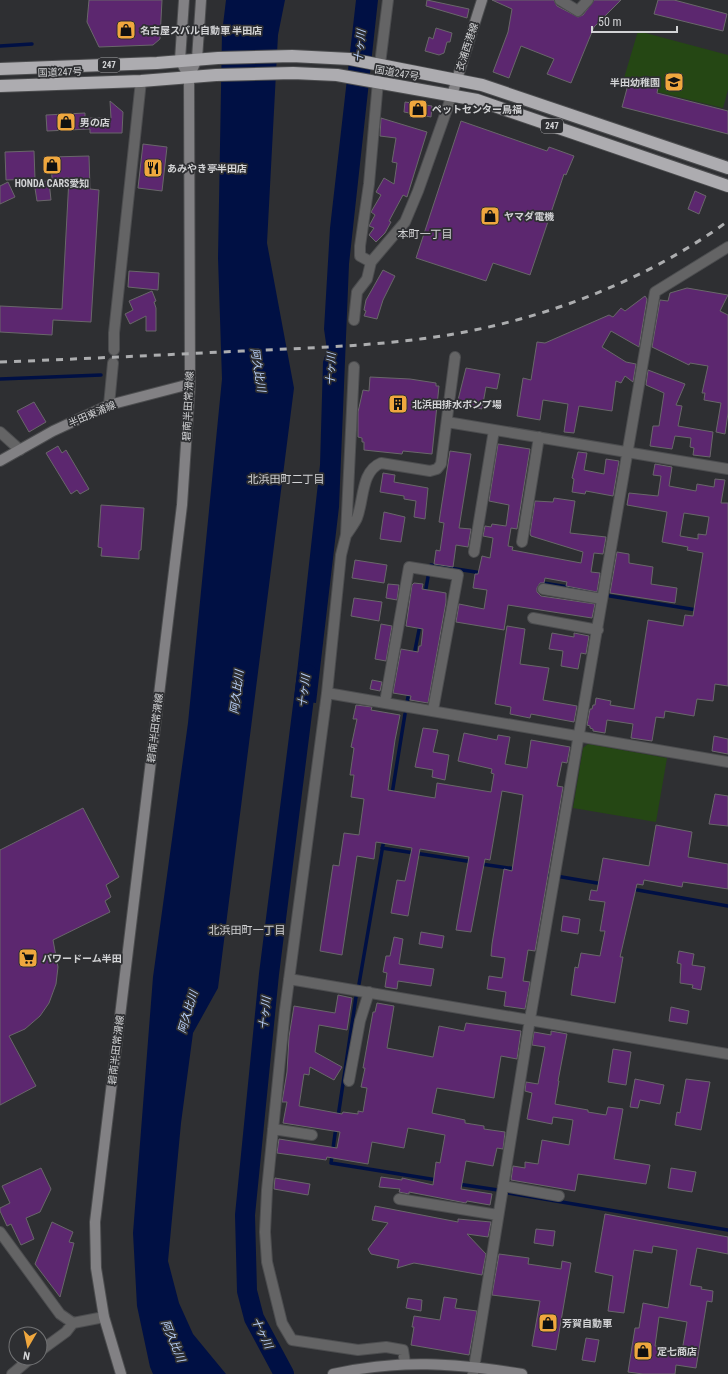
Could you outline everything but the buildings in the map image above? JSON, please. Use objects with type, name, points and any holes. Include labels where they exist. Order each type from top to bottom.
[{"type":"highway","name":"国道247号","points":[[0,69],[157,63],[218,58],[292,56],[333,58],[378,64],[482,85],[728,168]]},
{"type":"highway","name":"国道247号","points":[[0,86],[141,81],[216,75],[292,73],[332,74],[452,94],[477,100],[728,186]]},
{"type":"main road","points":[[180,60],[184,0]]},
{"type":"main road","name":"碧南半田常滑線","points":[[121,1374],[104,1317],[96,1268],[95,1222],[182,505],[190,384],[189,77],[197,59],[201,0]]},
{"type":"main road","name":"衣浦西港線","points":[[452,94],[482,0]]},
{"type":"main road","name":"碧南半田常滑線","points":[[180,60],[189,77]]},
{"type":"main road","name":"半田東浦線","points":[[0,461],[53,431],[109,405],[190,384]]},
{"type":"main road","points":[[333,1374],[405,1363],[522,1374]]},
{"type":"street","points":[[378,64],[388,0]]},
{"type":"street","points":[[560,0],[578,11],[588,0]]},
{"type":"street","points":[[114,350],[114,333],[141,81]]},
{"type":"street","points":[[371,262],[360,256],[360,246],[369,184],[375,81]]},
{"type":"street","points":[[354,320],[357,292],[367,279],[371,262],[405,222],[418,191],[452,94]]},
{"type":"street","points":[[474,1370],[530,1019],[580,736],[655,292],[728,248]]},
{"type":"street","points":[[346,535],[357,519],[369,472],[374,466],[381,463],[430,471],[437,469],[441,464],[455,357]]},
{"type":"street","points":[[109,405],[113,363]]},
{"type":"street","points":[[354,367],[346,535],[341,555],[327,693],[289,979],[273,1129],[265,1232],[267,1262],[282,1323],[292,1340],[358,1350],[386,1347],[403,1350],[405,1363]]},
{"type":"street","points":[[447,422],[728,469]]},
{"type":"street","points":[[474,552],[494,430]]},
{"type":"street","points":[[0,432],[20,450]]},
{"type":"street","points":[[522,542],[539,437]]},
{"type":"street","points":[[386,702],[409,567],[458,575],[434,710]]},
{"type":"street","points":[[543,589],[602,599]]},
{"type":"street","points":[[533,618],[598,630]]},
{"type":"street","points":[[327,693],[434,710],[728,762]]},
{"type":"street","points":[[289,979],[728,1054]]},
{"type":"street","points":[[349,1081],[360,1021],[369,992]]},
{"type":"street","points":[[273,1129],[312,1136]]},
{"type":"street","points":[[503,1186],[559,1196]]},
{"type":"street","points":[[399,1199],[498,1215]]},
{"type":"street","points":[[0,1232],[60,1314],[73,1323]]},
{"type":"street","points":[[48,1345],[66,1332],[73,1323],[104,1317]]},
{"type":"street","points":[[12,1374],[22,1366]]},
{"type":"green space","points":[[638,31],[728,55],[728,90],[723,108],[658,92],[659,87],[624,78]]},
{"type":"green space","points":[[588,744],[667,758],[656,822],[573,808],[583,748]]},
{"type":"water","name":"阿久比川","points":[[226,0],[285,0],[278,35],[267,243],[294,388],[218,988],[193,1033],[181,1123],[168,1261],[179,1303],[193,1334],[226,1374],[153,1374],[150,1367],[137,1306],[133,1233],[153,977],[188,723],[222,379],[218,258],[222,33]]},
{"type":"water","points":[[356,0],[378,0],[349,264],[339,507],[316,703],[294,700],[320,465],[323,362],[327,350],[324,329],[330,228]]},
{"type":"waterway","points":[[0,46],[32,44]]},
{"type":"waterway","points":[[0,379],[101,375]]},
{"type":"waterway","points":[[431,565],[482,573]]},
{"type":"waterway","points":[[425,594],[428,577]]},
{"type":"waterway","points":[[537,582],[599,592],[599,595]]},
{"type":"waterway","points":[[610,596],[697,610]]},
{"type":"waterway","points":[[414,655],[420,625]]},
{"type":"waterway","name":"十ヶ川","points":[[284,1374],[254,1318],[247,1291],[245,1215],[269,974],[307,674]]},
{"type":"waterway","points":[[407,702],[409,692]]},
{"type":"waterway","points":[[392,794],[405,714]]},
{"type":"waterway","points":[[359,984],[384,839]]},
{"type":"waterway","points":[[382,848],[473,862]]},
{"type":"waterway","points":[[481,864],[516,869]]},
{"type":"waterway","points":[[544,874],[603,884]]},
{"type":"waterway","points":[[632,889],[728,906]]},
{"type":"waterway","points":[[338,1117],[356,997]]},
{"type":"waterway","points":[[336,1127],[331,1163],[437,1180]]},
{"type":"waterway","points":[[458,1184],[498,1190]]},
{"type":"waterway","points":[[508,1193],[728,1230]]},
{"type":"railway","points":[[0,362],[342,346],[442,336],[480,329],[518,320],[555,308],[628,280],[696,243],[728,221]]},
{"type":"place","name":"名古屋スバル自動車 半田店","points":[[126,30]]},
{"type":"place","name":"半田幼稚園","points":[[674,82]]},
{"type":"place","name":"ペットセンター鳥福","points":[[418,109]]},
{"type":"place","name":"男の店","points":[[66,122]]},
{"type":"place","name":"HONDA CARS愛知","points":[[52,165]]},
{"type":"place","name":"あみやき亭半田店","points":[[153,168]]},
{"type":"place","name":"ヤマダ電機","points":[[490,216]]},
{"type":"place","name":"北浜田排水ポンプ場","points":[[398,404]]},
{"type":"place","name":"パワードーム半田","points":[[28,958]]},
{"type":"place","name":"芳賀自動車","points":[[548,1323]]},
{"type":"place","name":"定七商店","points":[[643,1351]]},
{"type":"district","name":"本町一丁目","points":[[425,234]]},
{"type":"district","name":"北浜田町二丁目","points":[[286,479]]},
{"type":"district","name":"北浜田町一丁目","points":[[247,930]]}]
